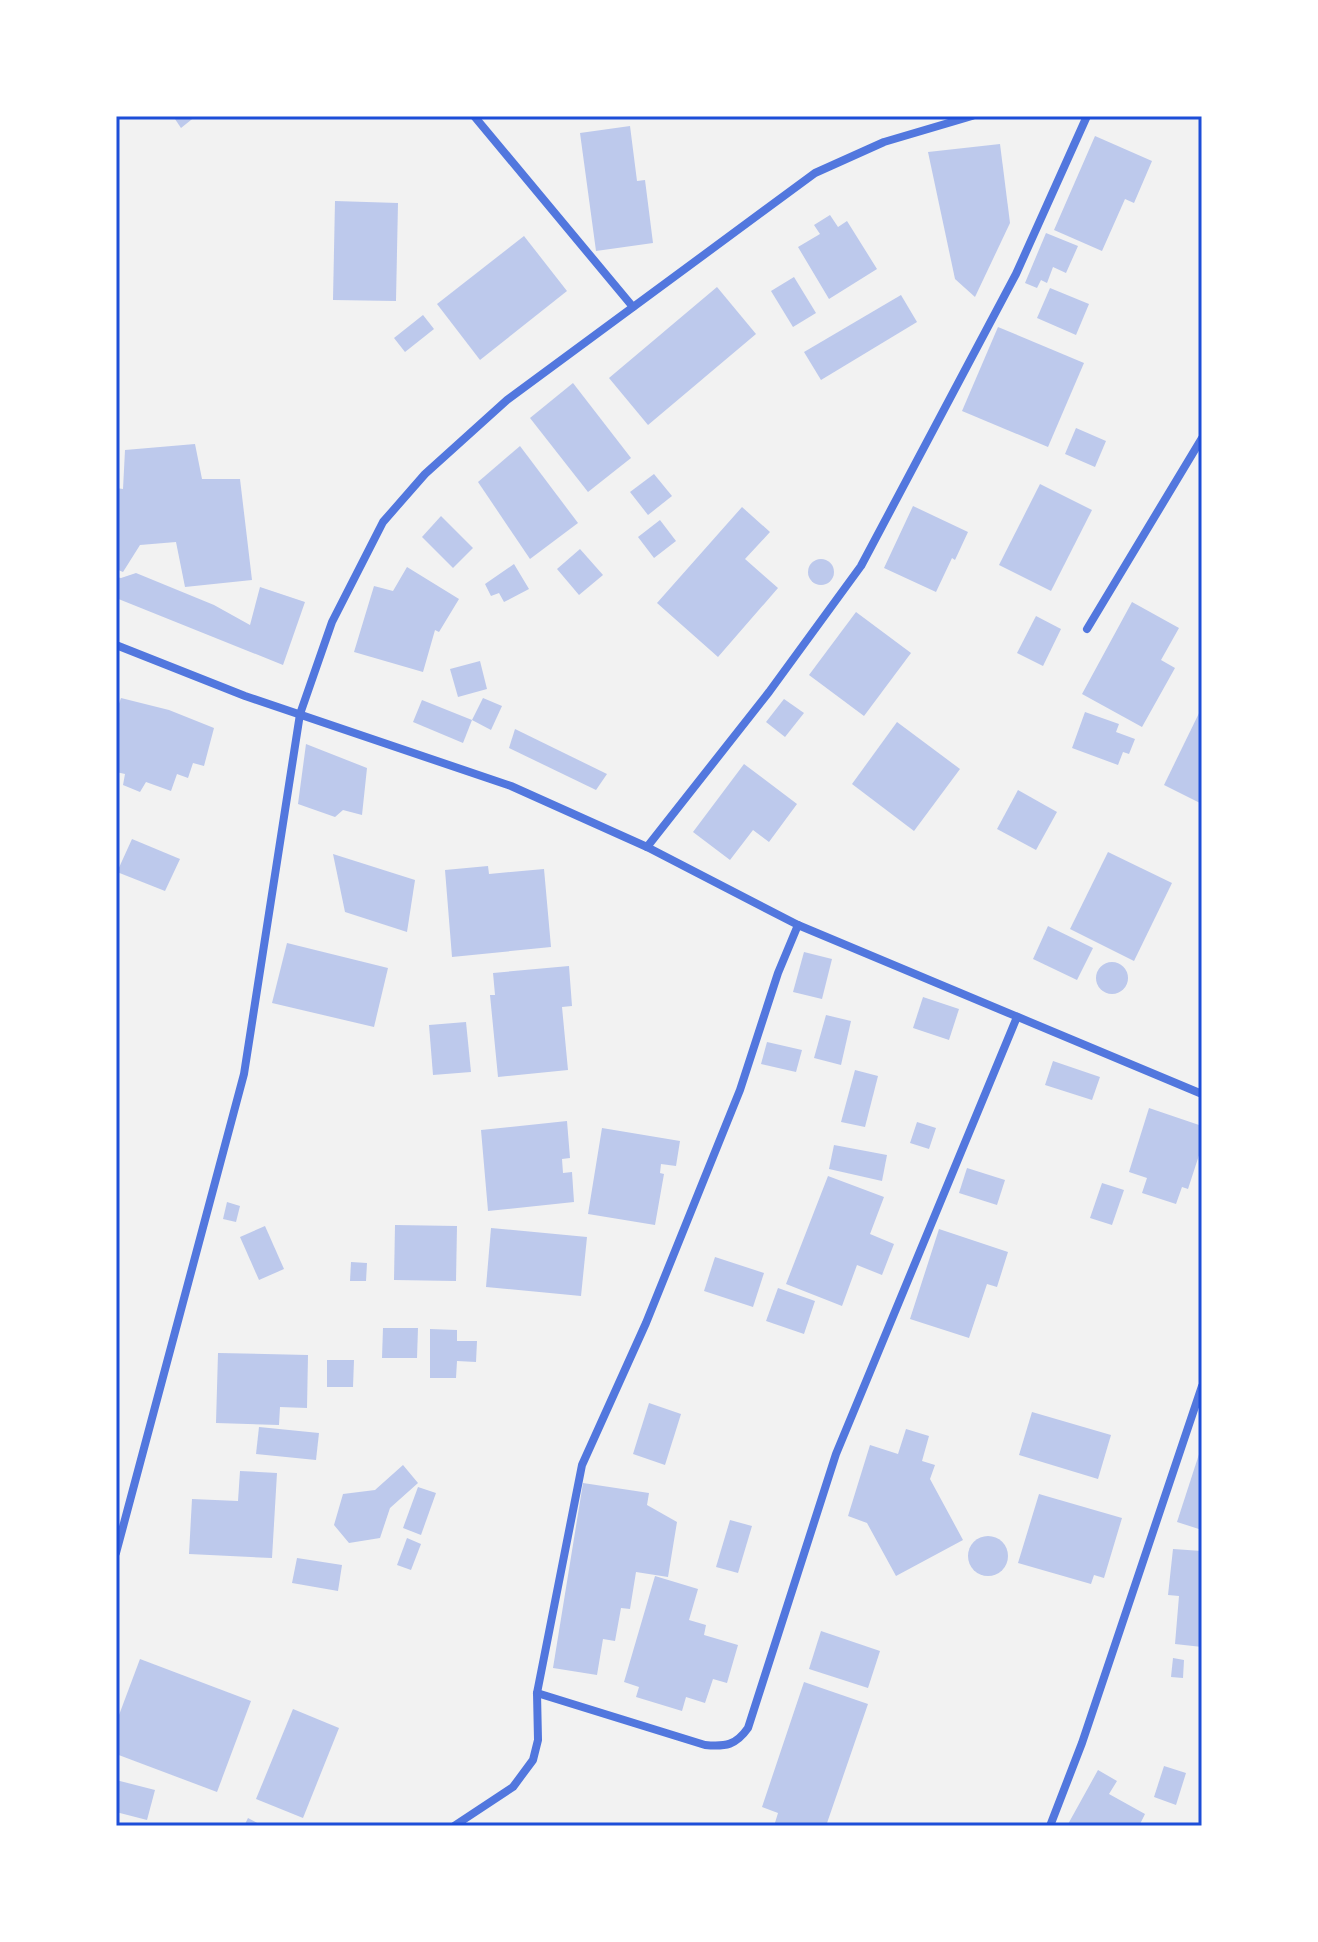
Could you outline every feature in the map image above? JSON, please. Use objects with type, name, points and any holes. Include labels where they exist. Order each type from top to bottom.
[{"type":"street","points":[[474,116],[633,307]]},
{"type":"street","points":[[116,1553],[244,1074],[300,714],[332,622],[383,522],[425,474],[507,400],[815,173],[884,142],[972,116]]},
{"type":"street","points":[[647,847],[769,692],[861,566],[1016,274],[1087,116]]},
{"type":"street","points":[[1087,629],[1202,438]]},
{"type":"street","points":[[116,645],[245,696],[511,786],[647,847],[798,925],[1202,1094]]},
{"type":"street","points":[[454,1826],[513,1787],[533,1760],[538,1740],[537,1693],[582,1465],[646,1323],[740,1090],[778,973],[798,925]]},
{"type":"street","points":[[537,1693],[705,1745],[721,1747],[739,1740],[748,1728],[836,1454],[1017,1017]]},
{"type":"street","points":[[1050,1826],[1082,1743],[1202,1386]]},
{"type":"building","points":[[173,116],[196,116],[181,128]]},
{"type":"building","points":[[630,126],[637,181],[645,180],[653,243],[596,251],[580,133]]},
{"type":"building","points":[[1095,136],[1152,161],[1134,203],[1125,199],[1102,251],[1054,230]]},
{"type":"building","points":[[1000,144],[1010,223],[975,297],[955,279],[928,152]]},
{"type":"building","points":[[335,201],[398,203],[396,301],[333,300]]},
{"type":"building","points":[[830,215],[838,227],[847,221],[877,269],[829,299],[798,247],[820,234],[814,225]]},
{"type":"building","points":[[1046,233],[1078,246],[1066,273],[1053,267],[1047,283],[1041,280],[1037,288],[1025,283]]},
{"type":"building","points":[[524,236],[567,291],[480,360],[437,304]]},
{"type":"building","points":[[794,277],[816,313],[793,327],[771,291]]},
{"type":"building","points":[[717,287],[756,334],[648,425],[609,378]]},
{"type":"building","points":[[1050,288],[1089,304],[1076,335],[1037,318]]},
{"type":"building","points":[[901,295],[917,322],[821,380],[804,352]]},
{"type":"building","points":[[423,315],[434,329],[405,352],[394,338]]},
{"type":"building","points":[[998,327],[1084,363],[1048,447],[962,411]]},
{"type":"building","points":[[573,383],[631,458],[588,492],[530,418]]},
{"type":"building","points":[[1076,428],[1106,441],[1095,467],[1065,454]]},
{"type":"building","points":[[195,444],[202,479],[240,479],[252,580],[185,587],[176,542],[140,545],[123,572],[116,569],[116,488],[123,489],[125,450]]},
{"type":"building","points":[[520,446],[578,523],[530,559],[478,482]]},
{"type":"building","points":[[654,474],[672,496],[648,515],[630,492]]},
{"type":"building","points":[[1040,484],[1092,510],[1051,591],[999,565]]},
{"type":"building","points":[[913,506],[968,532],[936,592],[884,568]]},
{"type":"building","points":[[742,507],[770,532],[745,559],[778,588],[718,657],[657,603]]},
{"type":"building","points":[[441,516],[473,548],[453,568],[422,537]]},
{"type":"building","points":[[660,520],[676,541],[654,558],[638,537]]},
{"type":"building","points":[[580,549],[603,575],[579,595],[557,569]]},
{"type":"building","points":[[821,559],[830,563],[834,572],[830,581],[821,585],[812,581],[808,572],[812,563]]},
{"type":"building","points":[[514,564],[529,589],[504,602],[499,593],[491,596],[485,584]]},
{"type":"building","points":[[407,567],[459,599],[439,632],[435,630],[423,672],[354,652],[374,586],[393,591]]},
{"type":"building","points":[[136,573],[214,605],[250,625],[260,587],[305,602],[283,665],[116,598],[116,577]]},
{"type":"building","points":[[1132,602],[1179,628],[1161,660],[1175,668],[1142,727],[1082,694]]},
{"type":"building","points":[[856,612],[911,653],[864,716],[809,675]]},
{"type":"building","points":[[1036,616],[1061,629],[1043,666],[1017,653]]},
{"type":"building","points":[[480,661],[487,689],[458,697],[450,669]]},
{"type":"building","points":[[121,698],[169,710],[214,728],[204,766],[193,763],[188,778],[177,774],[171,791],[146,782],[140,792],[123,785],[125,774],[116,772],[116,712]]},
{"type":"building","points":[[483,698],[502,706],[491,730],[472,720]]},
{"type":"building","points":[[784,699],[804,713],[785,737],[766,722]]},
{"type":"building","points":[[422,700],[472,720],[463,743],[413,722]]},
{"type":"building","points":[[1202,707],[1202,804],[1164,785]]},
{"type":"building","points":[[1085,712],[1119,724],[1116,732],[1135,739],[1129,754],[1123,752],[1118,765],[1072,748]]},
{"type":"building","points":[[897,722],[960,769],[914,831],[852,784]]},
{"type":"building","points":[[515,729],[607,774],[596,790],[509,748]]},
{"type":"building","points":[[306,744],[367,768],[362,815],[343,810],[335,817],[298,804]]},
{"type":"building","points":[[744,764],[797,804],[769,842],[753,830],[730,860],[693,832]]},
{"type":"building","points":[[1018,790],[1057,812],[1036,850],[997,829]]},
{"type":"building","points":[[132,839],[180,859],[165,891],[117,872]]},
{"type":"building","points":[[1108,852],[1172,883],[1134,961],[1070,929]]},
{"type":"building","points":[[333,854],[415,880],[407,932],[345,912]]},
{"type":"building","points":[[488,866],[489,874],[544,869],[551,947],[452,957],[445,870]]},
{"type":"building","points":[[1048,926],[1093,948],[1077,980],[1033,959]]},
{"type":"building","points":[[287,943],[388,968],[374,1027],[272,1003]]},
{"type":"building","points":[[804,952],[832,959],[822,999],[793,992]]},
{"type":"building","points":[[1112,962],[1124,966],[1128,978],[1124,990],[1112,994],[1100,990],[1096,978],[1100,966]]},
{"type":"building","points":[[569,966],[572,1006],[562,1007],[568,1070],[498,1077],[490,995],[495,995],[493,973]]},
{"type":"building","points":[[923,997],[959,1009],[949,1040],[913,1028]]},
{"type":"building","points":[[826,1015],[851,1021],[841,1065],[814,1058]]},
{"type":"building","points":[[466,1022],[471,1072],[433,1075],[429,1025]]},
{"type":"building","points":[[767,1042],[802,1050],[796,1072],[761,1064]]},
{"type":"building","points":[[1053,1061],[1100,1077],[1092,1100],[1045,1085]]},
{"type":"building","points":[[855,1070],[878,1076],[865,1127],[841,1122]]},
{"type":"building","points":[[1149,1108],[1202,1126],[1202,1146],[1188,1189],[1182,1187],[1176,1204],[1142,1193],[1147,1178],[1129,1172]]},
{"type":"building","points":[[567,1121],[570,1158],[562,1159],[563,1173],[572,1172],[574,1202],[488,1211],[481,1130]]},
{"type":"building","points":[[917,1122],[936,1128],[929,1149],[910,1143]]},
{"type":"building","points":[[602,1128],[680,1141],[676,1166],[661,1164],[660,1173],[664,1174],[655,1225],[588,1214]]},
{"type":"building","points":[[834,1145],[887,1155],[882,1181],[829,1169]]},
{"type":"building","points":[[967,1168],[1005,1180],[997,1205],[959,1193]]},
{"type":"building","points":[[828,1176],[884,1197],[870,1234],[894,1244],[882,1275],[857,1265],[842,1306],[786,1284]]},
{"type":"building","points":[[1102,1183],[1124,1190],[1112,1225],[1090,1218]]},
{"type":"building","points":[[227,1202],[240,1206],[236,1222],[223,1219]]},
{"type":"building","points":[[395,1225],[457,1226],[456,1281],[394,1280]]},
{"type":"building","points":[[265,1226],[284,1269],[259,1280],[240,1237]]},
{"type":"building","points":[[491,1228],[587,1237],[581,1296],[486,1287]]},
{"type":"building","points":[[939,1229],[1008,1252],[997,1287],[987,1284],[969,1338],[910,1319]]},
{"type":"building","points":[[715,1257],[764,1273],[753,1307],[704,1291]]},
{"type":"building","points":[[351,1262],[367,1263],[366,1281],[350,1281]]},
{"type":"building","points":[[778,1288],[815,1301],[804,1334],[766,1321]]},
{"type":"building","points":[[383,1328],[418,1328],[417,1358],[382,1358]]},
{"type":"building","points":[[430,1329],[457,1330],[457,1341],[477,1341],[476,1362],[457,1361],[456,1378],[430,1378]]},
{"type":"building","points":[[218,1353],[308,1355],[307,1408],[280,1407],[279,1425],[216,1423]]},
{"type":"building","points":[[327,1360],[354,1360],[353,1387],[327,1387]]},
{"type":"building","points":[[649,1403],[681,1414],[665,1465],[633,1454]]},
{"type":"building","points":[[1032,1412],[1111,1435],[1098,1479],[1019,1455]]},
{"type":"building","points":[[259,1427],[319,1433],[316,1460],[256,1454]]},
{"type":"building","points":[[906,1429],[929,1436],[922,1461],[935,1465],[930,1479],[963,1540],[896,1576],[867,1523],[848,1516],[870,1445],[898,1454]]},
{"type":"building","points":[[1202,1448],[1202,1530],[1177,1522]]},
{"type":"building","points":[[403,1465],[418,1483],[390,1508],[380,1538],[349,1543],[334,1525],[343,1494],[375,1490]]},
{"type":"building","points":[[240,1471],[277,1473],[272,1558],[189,1554],[192,1499],[238,1501]]},
{"type":"building","points":[[583,1483],[649,1493],[647,1505],[677,1522],[668,1577],[636,1572],[630,1609],[621,1608],[615,1641],[603,1639],[597,1675],[553,1668]]},
{"type":"building","points":[[418,1487],[436,1493],[421,1535],[403,1528]]},
{"type":"building","points":[[1039,1494],[1122,1518],[1104,1578],[1094,1575],[1091,1584],[1018,1563]]},
{"type":"building","points":[[730,1520],[752,1526],[738,1573],[716,1567]]},
{"type":"building","points":[[988,1536],[1002,1542],[1008,1556],[1002,1570],[988,1576],[974,1570],[968,1556],[974,1542]]},
{"type":"building","points":[[407,1538],[421,1544],[411,1570],[397,1565]]},
{"type":"building","points":[[1173,1549],[1202,1551],[1202,1647],[1175,1644],[1179,1596],[1168,1595]]},
{"type":"building","points":[[297,1558],[342,1565],[338,1591],[292,1583]]},
{"type":"building","points":[[655,1576],[698,1589],[689,1620],[706,1625],[704,1635],[738,1645],[727,1683],[713,1679],[705,1703],[686,1697],[682,1711],[636,1697],[639,1687],[624,1682]]},
{"type":"building","points":[[821,1631],[880,1651],[868,1688],[809,1669]]},
{"type":"building","points":[[1173,1658],[1184,1660],[1183,1678],[1171,1677]]},
{"type":"building","points":[[140,1659],[251,1701],[217,1792],[116,1754],[116,1723]]},
{"type":"building","points":[[804,1682],[868,1704],[826,1826],[774,1826],[778,1813],[762,1807]]},
{"type":"building","points":[[293,1709],[339,1728],[303,1818],[256,1799]]},
{"type":"building","points":[[1164,1766],[1186,1773],[1176,1805],[1154,1797]]},
{"type":"building","points":[[1098,1770],[1117,1781],[1109,1794],[1145,1814],[1139,1826],[1067,1826]]},
{"type":"building","points":[[116,1780],[155,1790],[147,1820],[116,1812]]},
{"type":"building","points":[[248,1818],[263,1826],[244,1826]]}]
